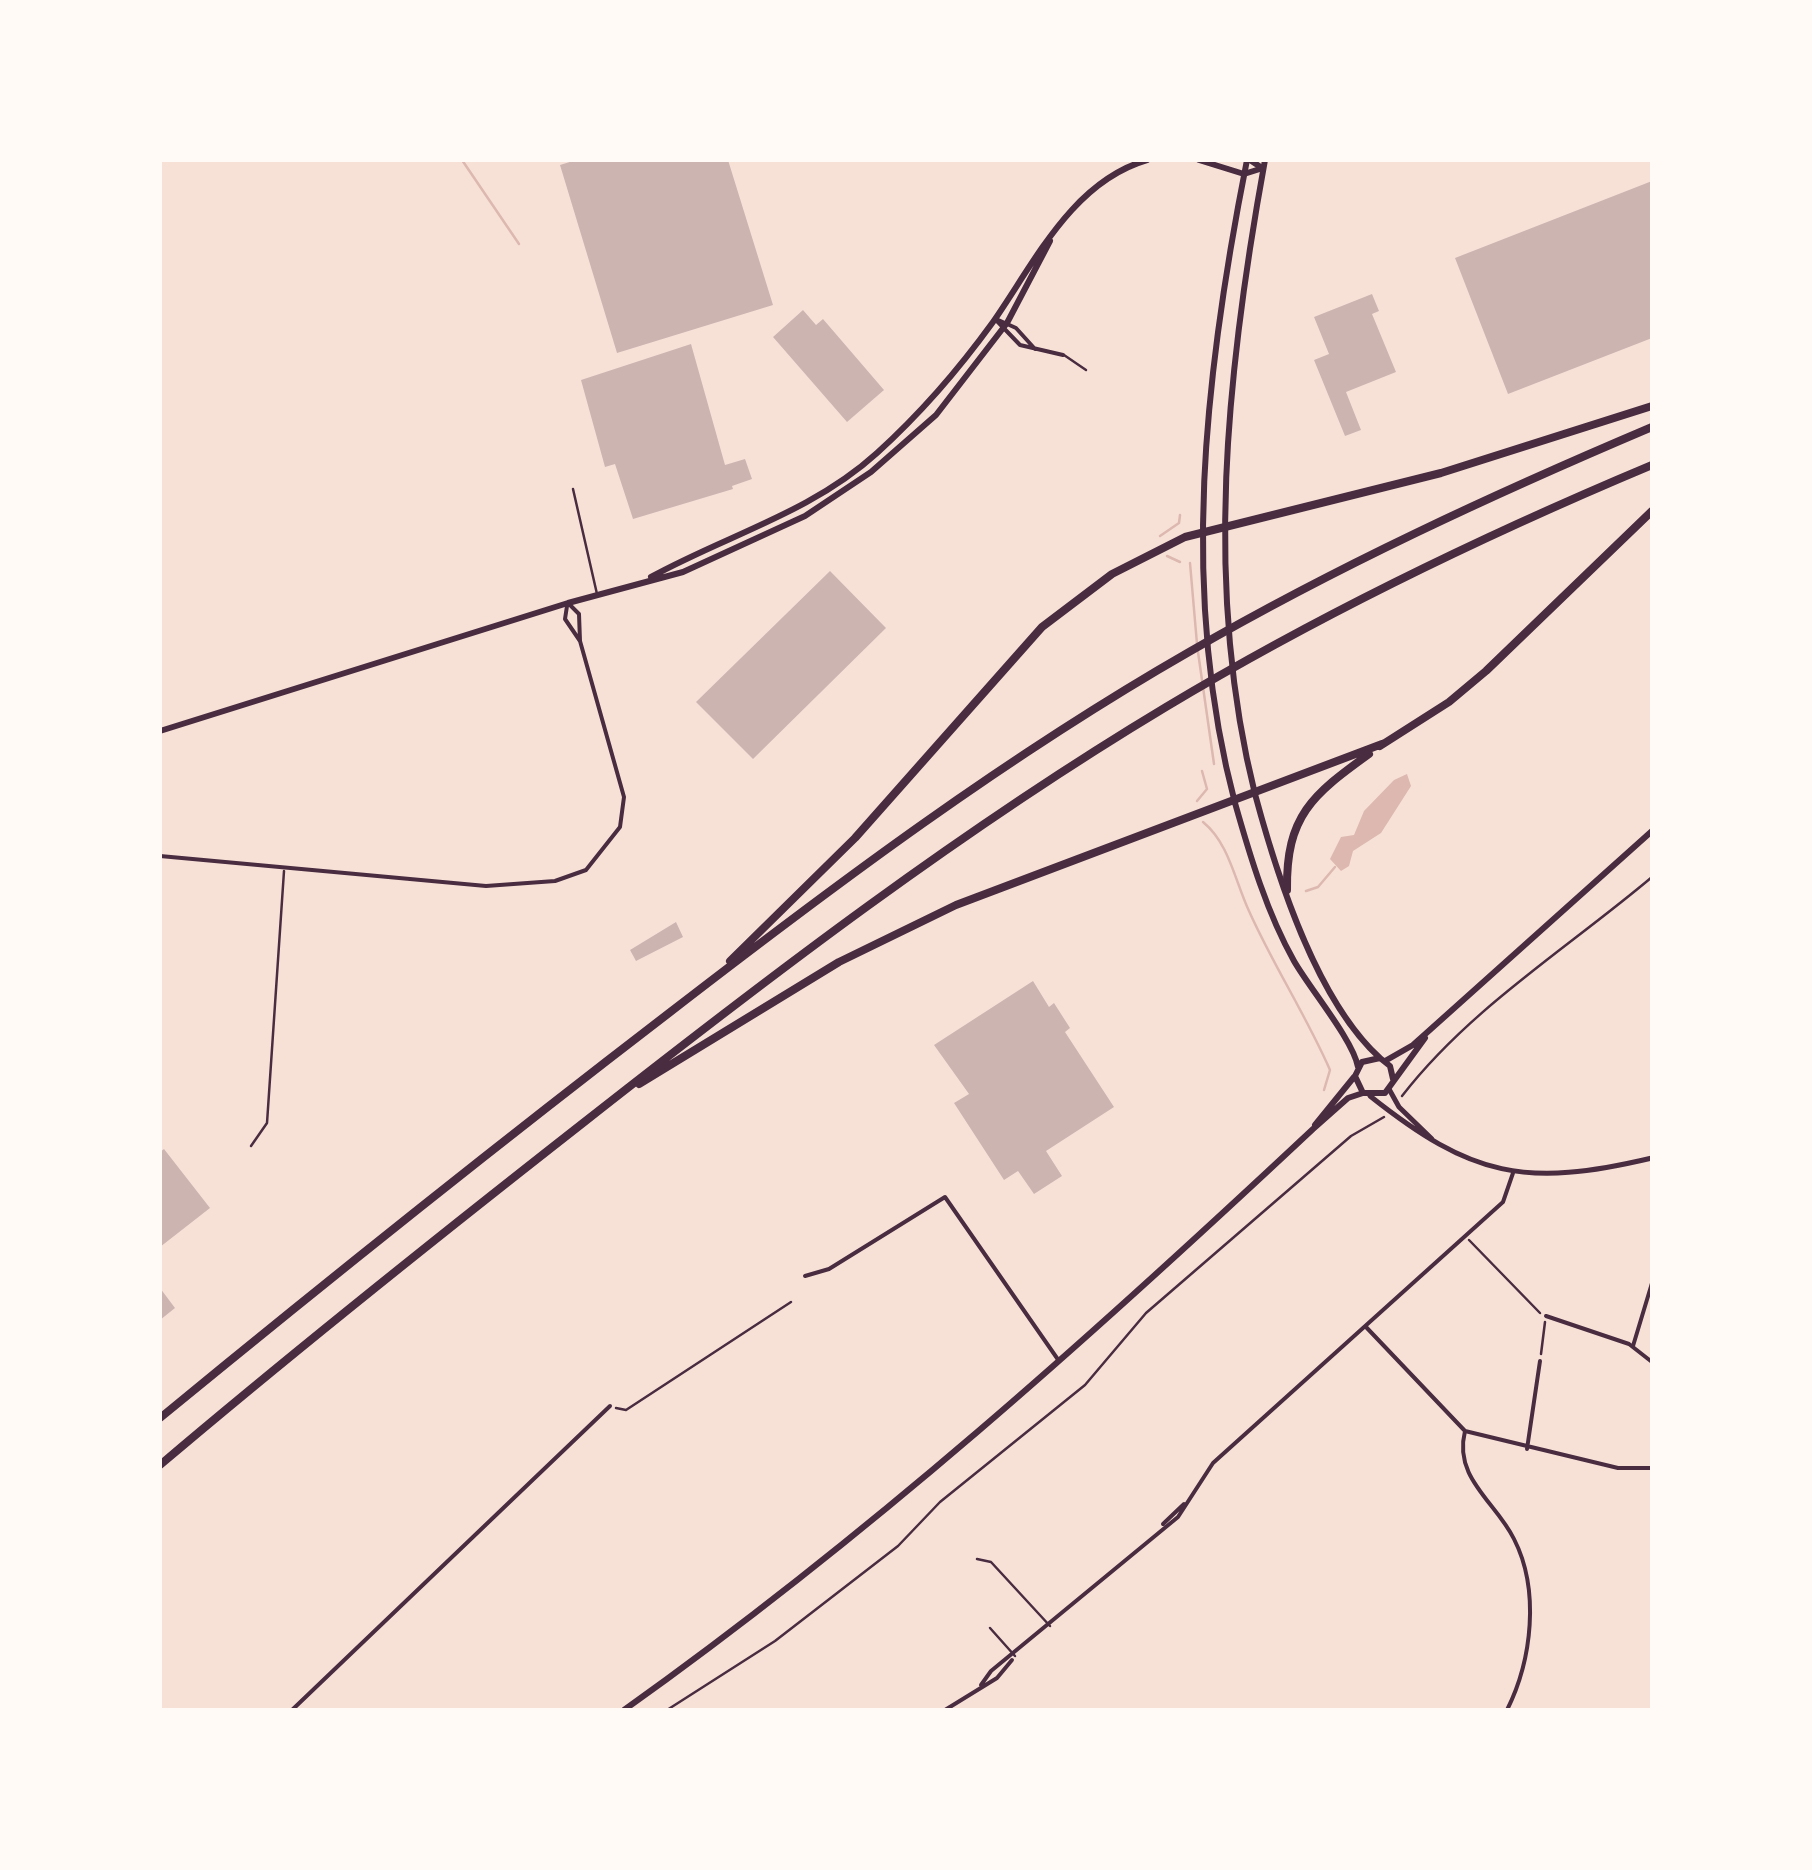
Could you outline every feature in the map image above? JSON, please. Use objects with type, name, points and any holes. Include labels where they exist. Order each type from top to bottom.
[{"type":"highway","points":[[710,982],[855,838],[1055,616],[1112,574],[1172,543],[1441,474],[1652,406]]},
{"type":"highway","points":[[160,1418],[416,1208],[710,982],[960,798],[1188,652],[1247,620],[1453,514],[1652,427]]},
{"type":"highway","points":[[160,1465],[730,1007],[982,826],[1257,654],[1471,544],[1652,465]]},
{"type":"highway","points":[[1287,890],[1287,852],[1303,810],[1324,786],[1448,702],[1486,671],[1652,512]]},
{"type":"highway","points":[[607,1104],[838,962],[922,921],[1034,874],[1235,803],[1382,744]]},
{"type":"main road","points":[[644,581],[800,508],[858,469],[933,398],[995,319],[1036,254],[1095,187],[1147,160]]},
{"type":"main road","points":[[1199,160],[1244,174],[1264,164]]},
{"type":"main road","points":[[1264,164],[1248,160],[1244,174],[1216,352],[1202,534],[1208,661],[1235,803],[1265,896],[1292,957],[1352,1049],[1358,1066]]},
{"type":"main road","points":[[1264,164],[1231,414],[1224,528],[1228,651],[1255,794],[1287,890],[1350,1026],[1394,1079]]},
{"type":"main road","points":[[160,730],[705,563],[805,516],[845,491],[936,415],[1004,327],[1050,241]]},
{"type":"main road","points":[[1313,1129],[1355,1076],[1358,1066],[1366,1059],[1382,1060],[1404,1053],[1652,831]]},
{"type":"main road","points":[[624,1710],[823,1562],[1058,1361],[1348,1098],[1389,1089],[1429,1031]]},
{"type":"main road","points":[[1355,1076],[1366,1094]]},
{"type":"street","points":[[995,319],[1020,344],[1063,355]]},
{"type":"street","points":[[1004,327],[1036,349]]},
{"type":"street","points":[[568,603],[565,618],[580,641]]},
{"type":"street","points":[[160,856],[486,886],[554,882],[586,870],[620,827],[624,797],[580,641],[579,614],[568,603]]},
{"type":"street","points":[[1389,1089],[1399,1107],[1434,1141]]},
{"type":"street","points":[[1366,1094],[1418,1134],[1469,1160],[1513,1173],[1598,1170],[1652,1158]]},
{"type":"street","points":[[980,1685],[991,1671],[1015,1656],[1163,1525],[1178,1517],[1213,1463],[1505,1200],[1513,1173]]},
{"type":"street","points":[[805,1276],[829,1269],[945,1197],[1058,1361]]},
{"type":"street","points":[[1633,1346],[1652,1284]]},
{"type":"street","points":[[1546,1316],[1633,1346],[1652,1362]]},
{"type":"street","points":[[1366,1327],[1465,1431],[1618,1468],[1652,1468]]},
{"type":"street","points":[[1527,1449],[1540,1360]]},
{"type":"street","points":[[295,1709],[610,1406]]},
{"type":"street","points":[[1465,1431],[1464,1457],[1469,1474],[1513,1537],[1525,1568],[1527,1655],[1507,1710]]},
{"type":"street","points":[[945,1710],[997,1678],[1015,1656]]},
{"type":"lane","points":[[1063,355],[1086,370]]},
{"type":"lane","points":[[573,489],[597,595]]},
{"type":"lane","points":[[252,1146],[266,1123],[284,869]]},
{"type":"lane","points":[[977,1559],[991,1562],[1050,1626]]},
{"type":"lane","points":[[990,1628],[1015,1656]]},
{"type":"path","points":[[1400,1100],[1420,1074],[1517,982],[1652,877]]},
{"type":"path","points":[[667,1710],[775,1642],[898,1546],[940,1502],[1085,1385],[1146,1313],[1351,1136],[1385,1116]]},
{"type":"path","points":[[1466,1237],[1521,1298],[1546,1316],[1540,1360]]},
{"type":"path","points":[[610,1406],[626,1410],[791,1302]]},
{"type":"shaded area","points":[[1407,774],[1411,786],[1381,833],[1353,851],[1349,866],[1341,871],[1330,859],[1341,837],[1354,835],[1364,811],[1394,780]]},
{"type":"building","points":[[576,160],[728,160],[773,305],[617,353],[560,165]]},
{"type":"building","points":[[1652,181],[1652,338],[1508,394],[1455,258]]},
{"type":"building","points":[[1372,294],[1379,311],[1372,314],[1396,372],[1346,392],[1361,430],[1345,436],[1314,360],[1329,354],[1314,317]]},
{"type":"building","points":[[803,310],[816,325],[823,319],[884,390],[847,422],[773,337]]},
{"type":"building","points":[[691,344],[725,465],[745,459],[752,479],[732,486],[733,489],[633,519],[615,464],[605,467],[581,380]]},
{"type":"building","points":[[830,571],[886,628],[753,759],[696,702]]},
{"type":"building","points":[[676,922],[683,937],[636,961],[630,950]]},
{"type":"building","points":[[1033,981],[1049,1007],[1054,1003],[1070,1028],[1065,1032],[1114,1107],[1046,1151],[1062,1176],[1034,1194],[1018,1171],[1004,1180],[954,1103],[969,1094],[934,1045]]},
{"type":"building","points":[[164,1149],[210,1208],[160,1247],[160,1152]]},
{"type":"building","points":[[160,1288],[175,1308],[160,1320]]},
{"type":"waterway","points":[[462,160],[519,244]]},
{"type":"waterway","points":[[1160,536],[1179,523],[1180,515]]},
{"type":"waterway","points":[[1167,556],[1180,562]]},
{"type":"waterway","points":[[1190,563],[1197,644]]},
{"type":"waterway","points":[[1198,652],[1214,764]]},
{"type":"waterway","points":[[1197,801],[1207,789],[1202,771]]},
{"type":"waterway","points":[[1203,822],[1225,851],[1258,931],[1330,1070],[1324,1090]]},
{"type":"waterway","points":[[1306,891],[1318,887],[1335,867]]}]
